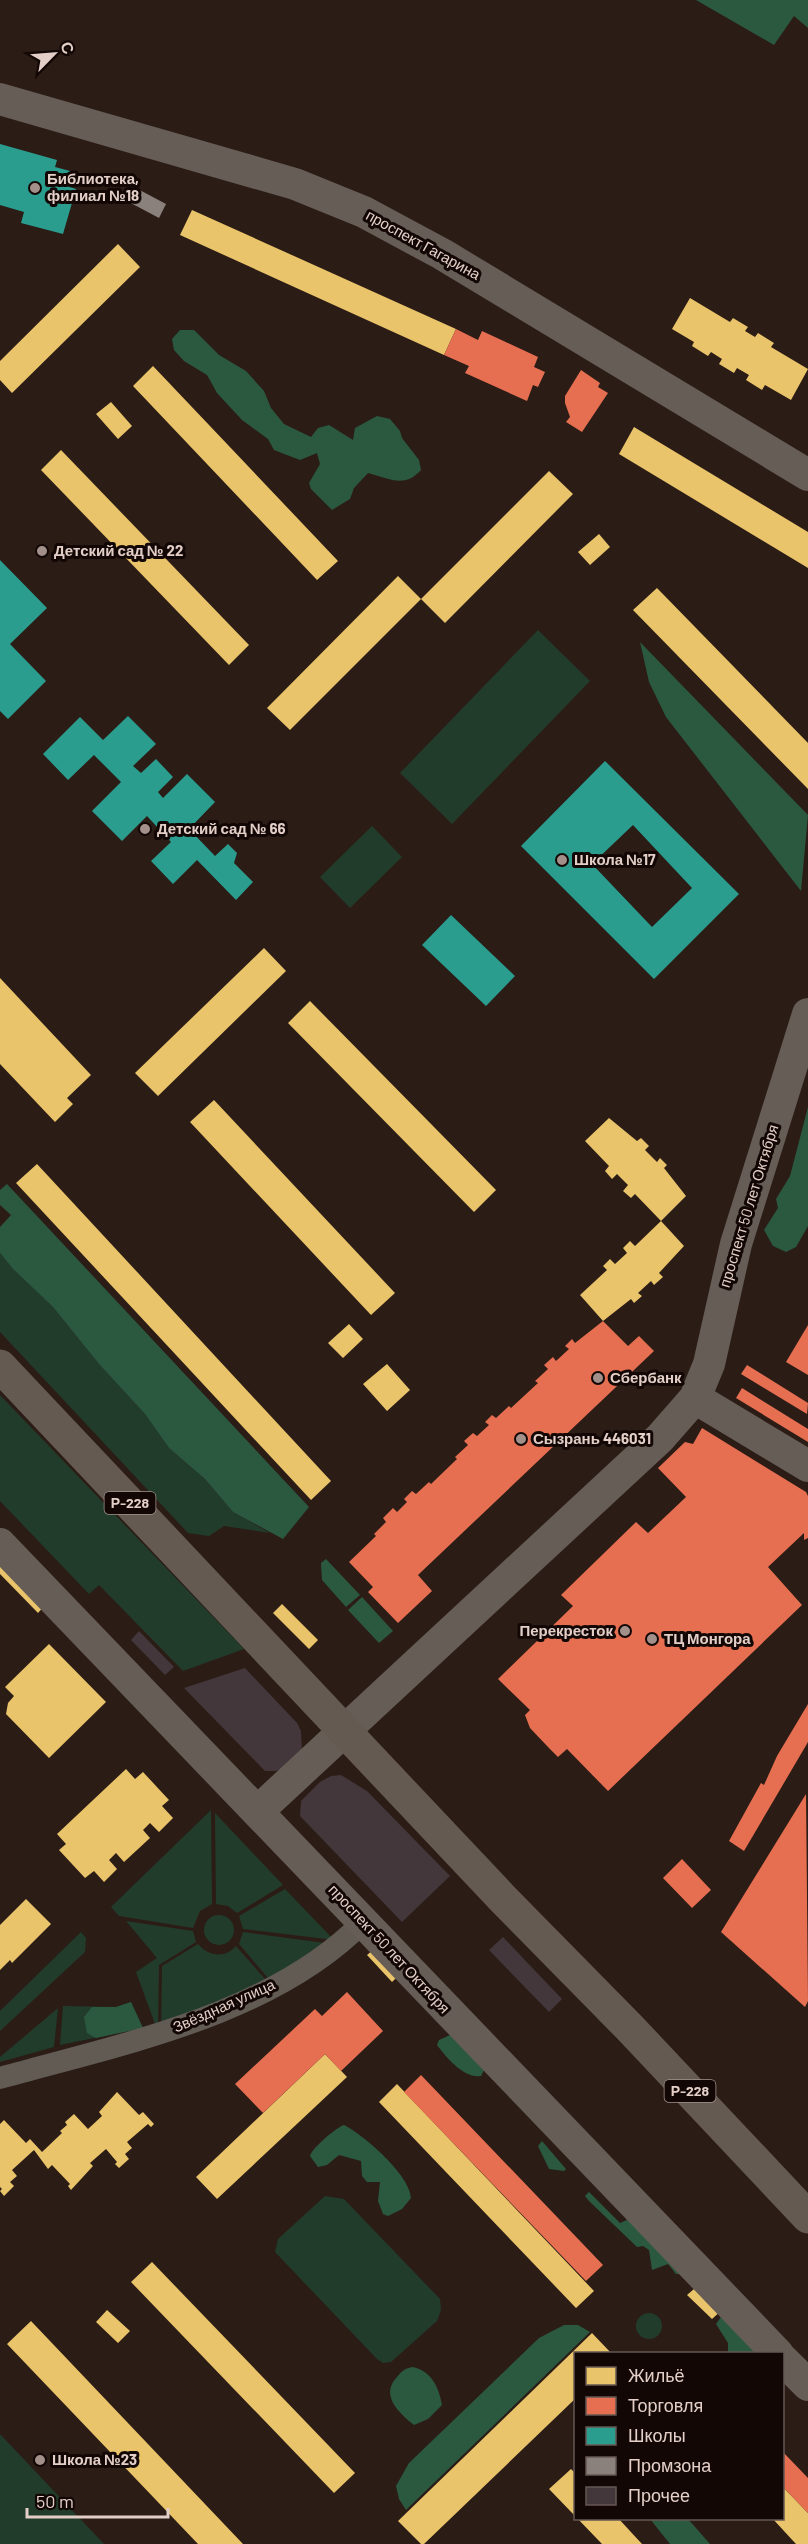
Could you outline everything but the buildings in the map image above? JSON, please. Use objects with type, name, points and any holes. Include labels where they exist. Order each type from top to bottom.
[{"type":"main road","name":"Р-228","points":[[0,1366],[808,2217]]},
{"type":"street","name":"проспект Гагарина","points":[[0,99],[295,184],[364,212],[442,254],[808,475]]},
{"type":"street","name":"проспект 50 лет Октября","points":[[258,1811],[660,1438],[695,1398],[709,1364],[722,1296],[752,1191],[808,1014]]},
{"type":"street","points":[[695,1398],[808,1466]]},
{"type":"street","name":"проспект 50 лет Октября","points":[[0,1544],[776,2352]]},
{"type":"street","name":"Звёздная улица","points":[[0,2078],[185,2026],[268,1989],[342,1944],[363,1922]]},
{"type":"street","points":[[784,2360],[808,2385]]},
{"type":"green space","points":[[696,0],[808,0],[808,28],[794,16],[774,45]]},
{"type":"green space","points":[[180,330],[194,330],[219,355],[246,371],[264,391],[271,408],[284,424],[311,437],[318,428],[329,425],[353,440],[355,428],[377,416],[390,419],[419,460],[421,470],[415,476],[402,481],[368,473],[354,488],[350,499],[332,510],[311,489],[309,483],[320,464],[317,453],[300,460],[274,450],[268,439],[242,420],[217,393],[207,375],[184,361],[174,350],[172,339]]},
{"type":"green space","points":[[538,630],[590,681],[452,824],[400,773]]},
{"type":"green space","points":[[640,642],[808,815],[801,891],[666,717],[649,682]]},
{"type":"green space","points":[[372,826],[402,857],[350,908],[320,877]]},
{"type":"green space","points":[[808,1107],[808,1226],[796,1247],[786,1252],[773,1246],[764,1230],[778,1208],[776,1199],[790,1176]]},
{"type":"green space","points":[[7,1184],[309,1507],[283,1539],[233,1512],[205,1479],[169,1448],[145,1414],[99,1364],[53,1307],[13,1269],[0,1253],[0,1227],[11,1215],[0,1205],[0,1190]]},
{"type":"green space","points":[[0,1253],[13,1269],[53,1307],[99,1364],[145,1414],[169,1448],[205,1479],[233,1512],[270,1533],[224,1526],[209,1536],[188,1533],[0,1332]]},
{"type":"green space","points":[[0,1395],[244,1649],[183,1671],[99,1585],[89,1594],[0,1501]]},
{"type":"green space","points":[[326,1559],[360,1595],[346,1607],[322,1580],[321,1563]]},
{"type":"green space","points":[[362,1597],[393,1631],[379,1643],[348,1610]]},
{"type":"green space","points":[[211,1810],[212,1904],[200,1911],[193,1928],[119,1916],[111,1907]]},
{"type":"green space","points":[[215,1813],[283,1885],[237,1913],[228,1906],[216,1904]]},
{"type":"green space","points":[[285,1889],[334,1940],[243,1929],[239,1916]]},
{"type":"green space","points":[[219,1915],[230,1919],[234,1930],[230,1941],[219,1945],[208,1941],[204,1930],[208,1919]]},
{"type":"green space","points":[[126,1921],[193,1931],[196,1942],[159,1965],[158,2032],[136,1972],[157,1958]]},
{"type":"green space","points":[[81,1932],[86,1938],[85,1952],[0,2031],[0,2011]]},
{"type":"green space","points":[[243,1932],[332,1944],[273,1984],[239,1944]]},
{"type":"green space","points":[[198,1944],[207,1951],[217,1954],[227,1953],[236,1946],[271,1986],[161,2032],[162,1966]]},
{"type":"green space","points":[[131,2002],[143,2028],[60,2045],[63,2006],[116,2007]]},
{"type":"green space","points":[[131,2002],[143,2028],[96,2038],[87,2033],[84,2017],[92,2007],[116,2007]]},
{"type":"green space","points":[[58,2008],[54,2047],[0,2062],[0,2057]]},
{"type":"green space","points":[[450,2035],[487,2064],[481,2076],[462,2071],[437,2045],[439,2040]]},
{"type":"green space","points":[[344,2125],[374,2146],[403,2178],[411,2198],[402,2209],[388,2216],[383,2214],[378,2201],[380,2182],[367,2182],[362,2176],[361,2161],[339,2155],[327,2165],[318,2167],[310,2156],[325,2138]]},
{"type":"green space","points":[[542,2141],[566,2169],[564,2171],[549,2169],[538,2146]]},
{"type":"green space","points":[[589,2192],[620,2223],[636,2216],[684,2274],[676,2274],[668,2264],[652,2270],[649,2250],[643,2246],[637,2247],[589,2201],[585,2196]]},
{"type":"green space","points":[[325,2196],[344,2199],[440,2299],[441,2310],[437,2321],[391,2362],[383,2363],[377,2359],[275,2252],[278,2239]]},
{"type":"green space","points":[[649,2313],[658,2317],[662,2326],[658,2335],[649,2339],[640,2335],[636,2326],[640,2317]]},
{"type":"green space","points":[[721,2317],[758,2352],[728,2352],[728,2343],[716,2324]]},
{"type":"green space","points":[[564,2325],[578,2325],[590,2332],[406,2510],[399,2499],[396,2486],[409,2463],[539,2338]]},
{"type":"green space","points":[[413,2367],[425,2372],[433,2381],[442,2405],[428,2419],[414,2425],[397,2409],[390,2390],[400,2373]]},
{"type":"green space","points":[[1,2435],[104,2544],[0,2544]]},
{"type":"green space","points":[[651,2520],[689,2520],[710,2544],[670,2544]]},
{"type":"place","name":"Библиотека, филиал №18","points":[[35,188]]},
{"type":"place","name":"Детский сад № 22","points":[[42,551]]},
{"type":"place","name":"Детский сад № 66","points":[[145,829]]},
{"type":"place","name":"Школа №17","points":[[562,860]]},
{"type":"place","name":"Сбербанк","points":[[598,1378]]},
{"type":"place","name":"Сызрань 446031","points":[[521,1439]]},
{"type":"place","name":"Перекресток","points":[[625,1631]]},
{"type":"place","name":"ТЦ Монгора","points":[[652,1639]]},
{"type":"place","name":"Школа №23","points":[[40,2460]]}]
